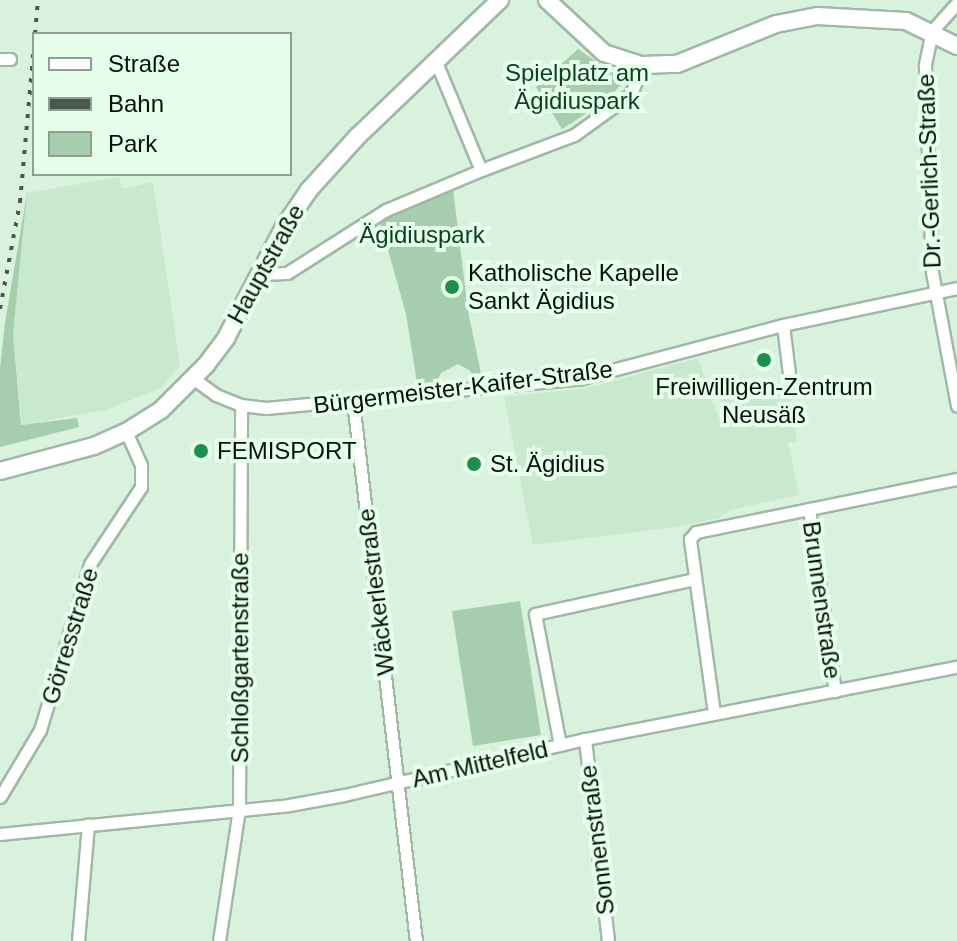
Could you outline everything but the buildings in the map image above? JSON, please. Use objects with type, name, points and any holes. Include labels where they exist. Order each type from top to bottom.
[{"type":"street","name":"Hauptstraße","points":[[0,471],[87,448],[126,432],[161,410],[194,379],[226,338],[284,227],[323,173],[500,0]]},
{"type":"street","points":[[547,0],[604,53],[642,65],[677,64],[795,19],[885,18],[932,31],[957,46]]},
{"type":"street","points":[[932,31],[957,3]]},
{"type":"street","name":"Dr.-Gerlich-Straße","points":[[932,31],[925,65],[934,291],[957,406]]},
{"type":"street","points":[[436,62],[481,170]]},
{"type":"street","points":[[259,274],[287,273],[386,210],[574,135],[631,94],[642,65]]},
{"type":"street","name":"Bürgermeister-Kaifer-Straße","points":[[194,379],[216,395],[241,405],[266,408],[582,378],[783,325],[957,288]]},
{"type":"street","points":[[783,325],[789,374]]},
{"type":"street","name":"Wäckerlestraße","points":[[353,401],[416,941]]},
{"type":"street","name":"Schloßgartenstraße","points":[[219,941],[227,909],[239,809],[241,405]]},
{"type":"street","name":"Görresstraße","points":[[0,797],[40,730],[90,564],[141,487],[141,465],[126,432]]},
{"type":"street","points":[[714,713],[690,539],[696,532],[957,479]]},
{"type":"street","name":"Brunnenstraße","points":[[809,509],[835,691]]},
{"type":"street","points":[[560,745],[535,614],[694,579]]},
{"type":"street","name":"Am Mittelfeld","points":[[0,834],[289,805],[399,783],[585,739],[957,667]]},
{"type":"street","name":"Sonnenstraße","points":[[585,739],[608,941]]},
{"type":"street","points":[[78,941],[88,824]]},
{"type":"shaded area","points":[[119,177],[122,189],[153,182],[180,366],[161,388],[106,410],[22,425],[13,334],[27,193]]},
{"type":"shaded area","points":[[698,358],[720,421],[722,391],[768,382],[790,391],[797,441],[788,442],[799,495],[730,510],[719,518],[676,527],[533,545],[504,397],[587,388]]},
{"type":"green space","name":"Spielplatz am Ägidiuspark","points":[[578,49],[625,81],[604,102],[562,129],[536,87]]},
{"type":"green space","name":"Ägidiuspark","points":[[452,181],[468,311],[484,388],[469,370],[458,364],[441,373],[432,393],[419,395],[406,314],[378,214]]},
{"type":"green space","points":[[27,193],[13,334],[21,425],[77,418],[79,427],[0,447],[0,369]]},
{"type":"green space","points":[[520,601],[541,735],[473,746],[452,611]]},
{"type":"railway","points":[[35,32],[38,0]]},
{"type":"railway","points":[[0,309],[20,202],[32,68]]},
{"type":"place","name":"Katholische Kapelle Sankt Ägidius","points":[[452,287]]},
{"type":"place","name":"Freiwilligen-Zentrum Neusäß","points":[[764,360]]},
{"type":"place","name":"FEMISPORT","points":[[201,451]]},
{"type":"place","name":"St. Ägidius","points":[[474,464]]}]
